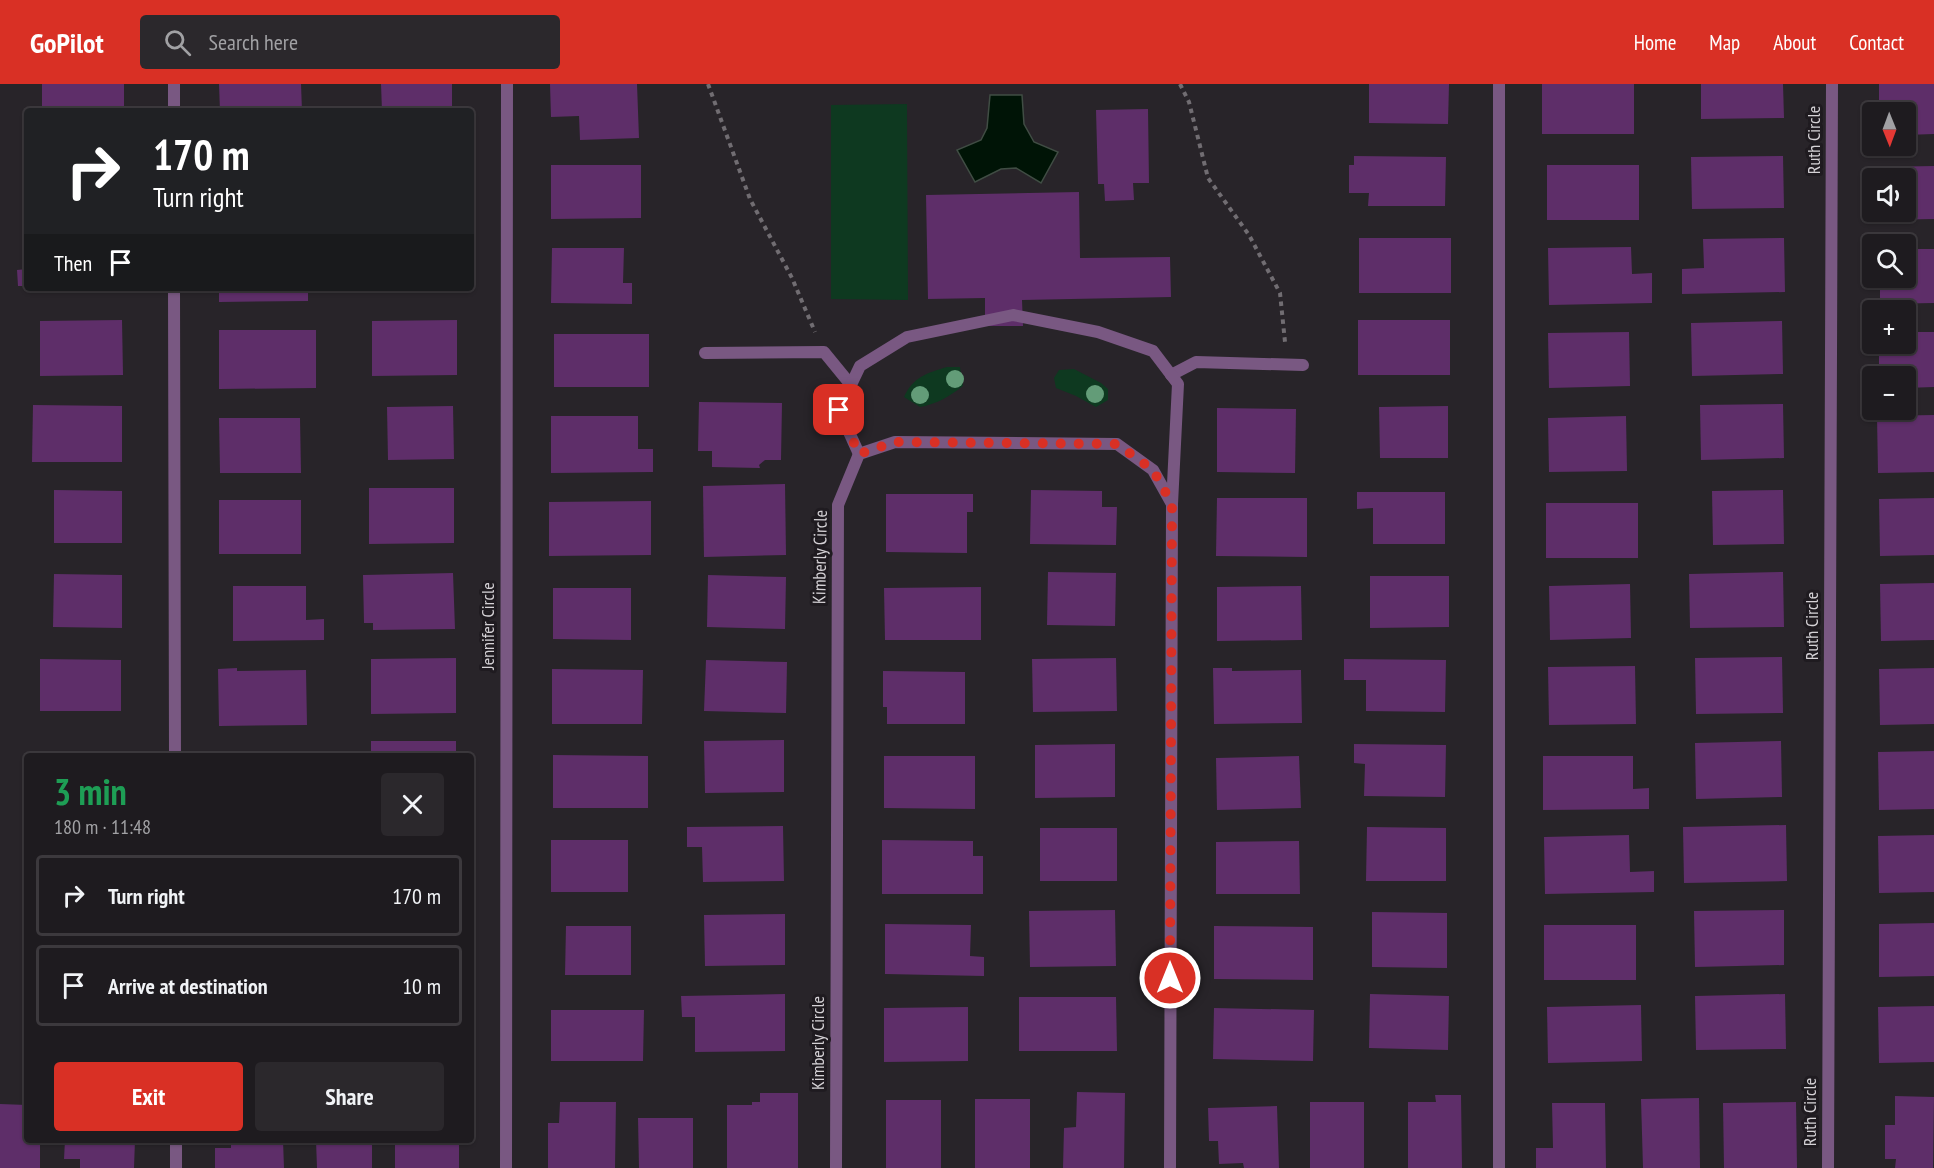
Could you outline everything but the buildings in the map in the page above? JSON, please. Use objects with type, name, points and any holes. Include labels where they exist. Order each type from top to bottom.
[{"type":"street","points":[[174,84],[174,108]]},
{"type":"street","name":"Jennifer Circle","points":[[506,1168],[507,84]]},
{"type":"street","points":[[1498,1168],[1499,84]]},
{"type":"street","name":"Ruth Circle","points":[[1828,1168],[1832,84]]},
{"type":"street","points":[[174,291],[175,753]]},
{"type":"street","points":[[1170,1168],[1172,504],[1178,384],[1153,351],[1098,332],[1013,315],[907,337],[860,366],[839,410],[859,454],[895,442],[1117,444],[1153,470],[1172,504]]},
{"type":"street","points":[[705,353],[824,352],[852,385]]},
{"type":"street","points":[[1171,375],[1196,362],[1303,365]]},
{"type":"street","name":"Kimberly Circle","points":[[836,1168],[838,505],[859,454]]},
{"type":"street","points":[[176,1143],[176,1168]]},
{"type":"path","points":[[708,84],[750,199],[792,278],[824,352]]},
{"type":"path","points":[[1180,84],[1190,102],[1208,178],[1249,235],[1280,293],[1286,364]]},
{"type":"green space","points":[[907,104],[908,300],[831,299],[831,105]]},
{"type":"green space","points":[[947,367],[960,367],[963,386],[958,390],[938,402],[920,407],[904,397],[916,380]]},
{"type":"green space","points":[[1074,369],[1108,389],[1108,400],[1096,407],[1056,388],[1054,378],[1059,370]]},
{"type":"shaded area","points":[[990,95],[1022,95],[1024,124],[1034,142],[1058,152],[1041,183],[1016,168],[1001,169],[975,182],[957,150],[981,140],[987,128]]},
{"type":"route","points":[[839,410],[859,454],[895,442],[1117,444],[1153,470],[1172,504],[1170,978]]}]
